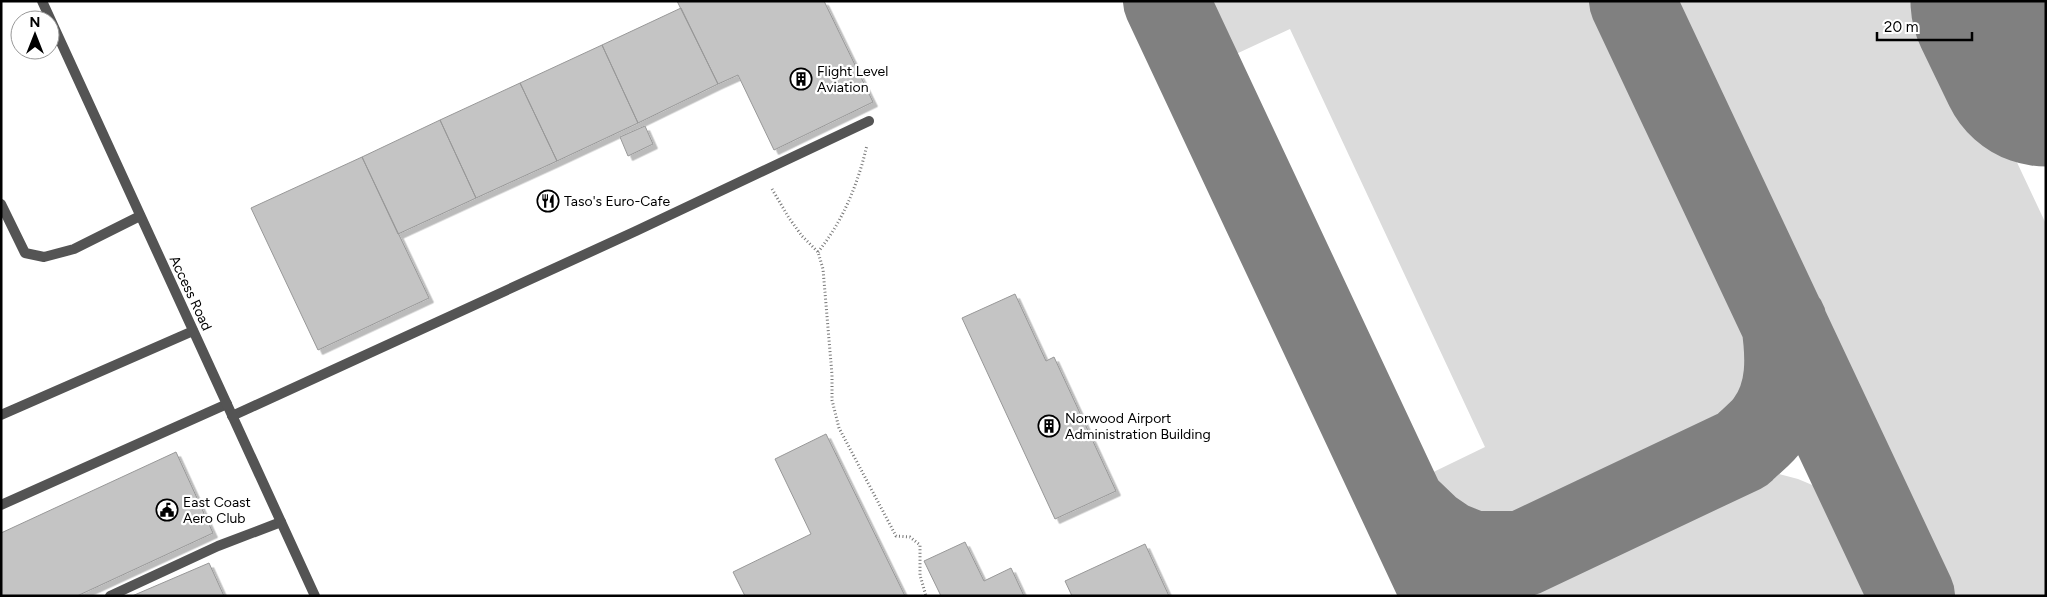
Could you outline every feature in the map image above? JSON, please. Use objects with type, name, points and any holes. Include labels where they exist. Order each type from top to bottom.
[{"type":"street","name":"Access Road","points":[[42,1],[315,596]]},
{"type":"street","points":[[232,416],[870,121]]},
{"type":"street","points":[[1,204],[25,253],[44,257],[74,249],[140,216]]},
{"type":"street","points":[[1,415],[193,331]]},
{"type":"street","points":[[1,506],[227,404]]},
{"type":"street","points":[[110,596],[218,546],[281,522]]},
{"type":"path","points":[[818,252],[831,236],[849,201],[869,139],[870,121]]},
{"type":"path","points":[[760,173],[793,224],[818,252],[823,269],[829,326],[832,400],[840,428],[896,536],[910,537],[920,545],[920,575],[926,596]]},
{"type":"shaded area","points":[[1213,1],[1604,1],[1760,333],[1761,363],[1759,376],[1752,397],[1745,408],[1724,430],[1526,524],[1507,529],[1486,529],[1455,519],[1446,513],[1430,499],[1419,479],[1485,447],[1290,29],[1221,61],[1210,29]]},
{"type":"shaded area","points":[[1661,1],[1941,1],[2046,224],[2046,596],[1940,596]]},
{"type":"shaded area","points":[[1779,474],[1817,487],[1850,521],[1885,596],[1524,596],[1533,583],[1545,573],[1736,481]]},
{"type":"building","name":"Flight Level Aviation","points":[[677,1],[824,1],[873,102],[774,150],[738,75],[718,84]]},
{"type":"building","points":[[681,8],[718,84],[638,123],[602,45]]},
{"type":"building","points":[[602,45],[638,123],[557,161],[520,83]]},
{"type":"building","points":[[520,83],[557,161],[476,198],[440,120]]},
{"type":"building","points":[[440,120],[476,198],[398,234],[362,157]]},
{"type":"building","points":[[645,126],[653,144],[628,156],[620,137]]},
{"type":"building","points":[[362,157],[429,298],[318,350],[251,208]]},
{"type":"building","name":"Norwood Airport Administration Building","points":[[1015,294],[1046,361],[1054,357],[1116,491],[1055,519],[962,318]]},
{"type":"building","points":[[826,434],[905,596],[745,596],[733,572],[811,534],[775,459]]},
{"type":"building","points":[[176,452],[213,533],[77,596],[1,596],[1,533]]},
{"type":"building","points":[[965,542],[984,581],[1011,568],[1024,596],[941,596],[924,561]]},
{"type":"building","points":[[1145,544],[1169,596],[1072,596],[1065,581]]},
{"type":"building","points":[[209,563],[224,596],[132,596]]},
{"type":"taxiway","points":[[1166,1],[1445,596]]},
{"type":"taxiway","points":[[1632,1],[1912,596]]},
{"type":"taxiway","points":[[1405,508],[1429,531],[1448,544],[1473,554],[1522,554],[1742,450],[1766,427],[1776,411],[1785,387],[1787,348],[1784,322]]},
{"type":"runway","points":[[2018,1],[2046,59]]},
{"type":"place","name":"Flight Level Aviation","points":[[801,79]]},
{"type":"place","name":"Taso's Euro-Cafe","points":[[548,201]]},
{"type":"place","name":"Norwood Airport Administration Building","points":[[1049,426]]},
{"type":"place","name":"East Coast Aero Club","points":[[167,510]]}]
